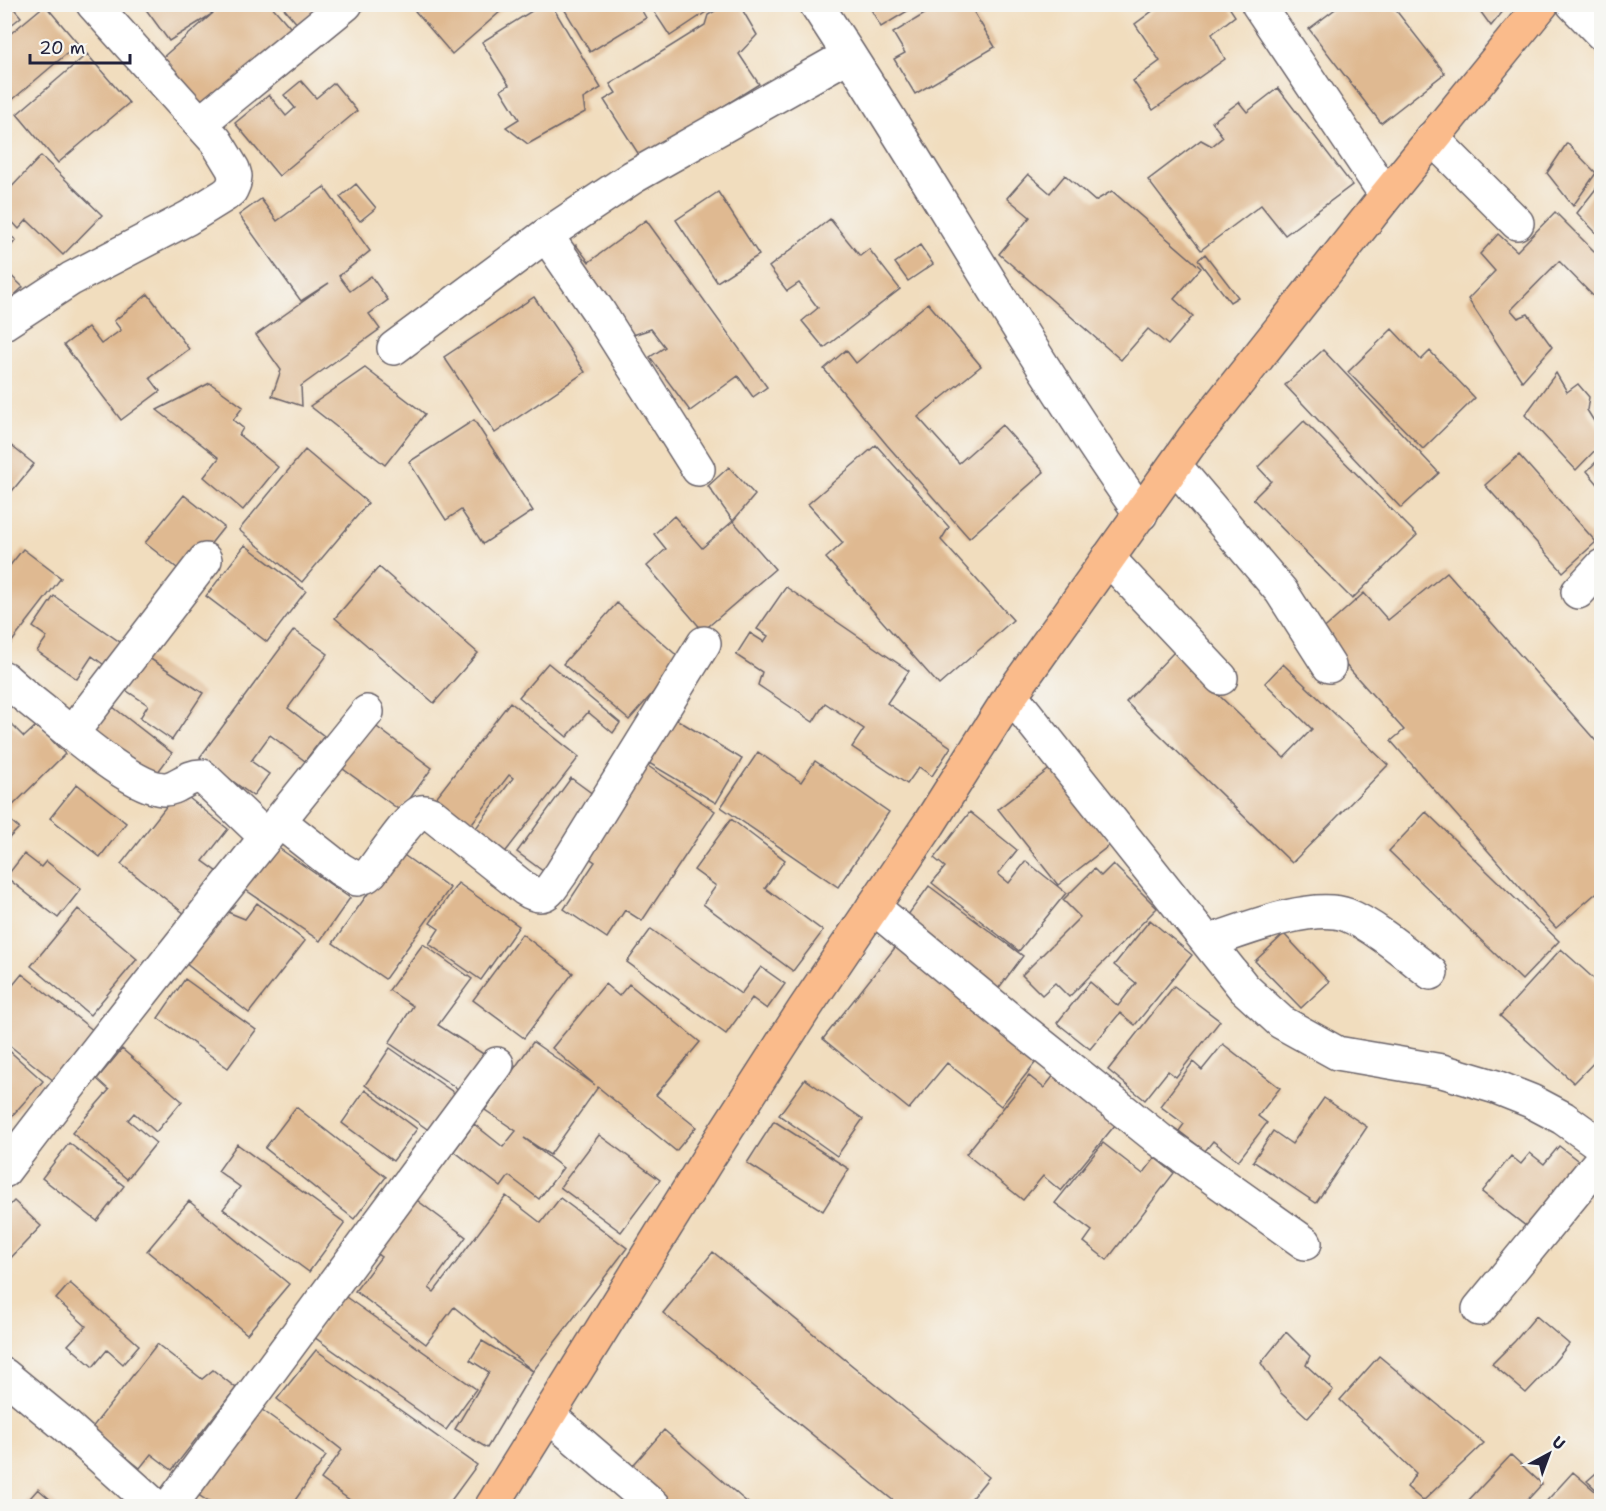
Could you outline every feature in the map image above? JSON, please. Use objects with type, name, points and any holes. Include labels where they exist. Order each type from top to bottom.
[{"type":"highway","points":[[492,1506],[709,1157],[1011,695],[1193,439],[1386,195],[1542,4]]},
{"type":"street","points":[[4,323],[71,279],[188,218],[231,190],[234,183],[233,169],[216,141],[93,4]]},
{"type":"street","points":[[201,123],[346,4]]},
{"type":"street","points":[[816,4],[1000,300],[1097,452],[1141,514]]},
{"type":"street","points":[[1258,4],[1386,195]]},
{"type":"street","points":[[1573,4],[1602,34]]},
{"type":"street","points":[[394,348],[546,235],[633,177],[849,55]]},
{"type":"street","points":[[1432,138],[1516,223]]},
{"type":"street","points":[[546,235],[599,312],[698,469]]},
{"type":"street","points":[[1175,466],[1281,591],[1329,666]]},
{"type":"street","points":[[1108,558],[1221,678]]},
{"type":"street","points":[[72,734],[205,560]]},
{"type":"street","points":[[1578,592],[1602,566]]},
{"type":"street","points":[[4,678],[72,734],[127,775],[162,789],[174,787],[196,776],[202,776],[272,829],[357,879],[371,872],[417,814],[426,812],[510,879],[539,896],[548,891],[561,874],[704,644]]},
{"type":"street","points":[[1011,695],[1244,988],[1281,1022],[1337,1053],[1442,1071],[1531,1101],[1563,1118],[1602,1146]]},
{"type":"street","points":[[4,1172],[62,1095],[367,712]]},
{"type":"street","points":[[873,907],[1160,1140],[1305,1243]]},
{"type":"street","points":[[1208,942],[1278,918],[1322,912],[1336,913],[1352,917],[1370,928],[1431,973]]},
{"type":"street","points":[[170,1506],[497,1064]]},
{"type":"street","points":[[1479,1309],[1602,1159]]},
{"type":"street","points":[[4,1375],[66,1426],[155,1506]]},
{"type":"street","points":[[548,1415],[654,1506]]},
{"type":"building","points":[[4,4],[10,4],[21,17],[4,31]]},
{"type":"building","points":[[142,4],[203,4],[212,14],[169,41]]},
{"type":"building","points":[[223,4],[270,4],[296,34],[199,117],[154,65]]},
{"type":"building","points":[[409,4],[509,4],[452,54]]},
{"type":"building","points":[[543,4],[551,4],[601,88],[583,99],[585,112],[528,144],[506,127],[519,119],[501,90],[509,85],[482,42]]},
{"type":"building","points":[[567,4],[638,4],[646,18],[590,52],[563,7]]},
{"type":"building","points":[[649,4],[718,4],[670,36]]},
{"type":"building","points":[[727,4],[739,4],[757,35],[739,54],[759,84],[641,158],[604,100],[616,93],[610,84],[705,25],[708,15]]},
{"type":"building","points":[[868,4],[919,4],[881,27]]},
{"type":"building","points":[[941,4],[969,4],[995,47],[915,94],[894,59],[905,53],[893,33]]},
{"type":"building","points":[[1162,4],[1227,4],[1235,16],[1212,34],[1225,59],[1153,110],[1133,81],[1160,61],[1135,24]]},
{"type":"building","points":[[1342,4],[1391,4],[1445,73],[1381,123],[1309,29]]},
{"type":"building","points":[[1475,4],[1509,4],[1491,26]]},
{"type":"building","points":[[45,5],[78,44],[4,107],[4,39]]},
{"type":"building","points":[[281,5],[325,5],[299,26]]},
{"type":"building","points":[[87,54],[129,103],[58,163],[17,114]]},
{"type":"building","points":[[301,81],[316,98],[334,83],[357,111],[279,176],[235,123],[269,95],[286,116],[295,108],[284,95]]},
{"type":"building","points":[[1278,88],[1352,185],[1285,235],[1261,205],[1201,250],[1148,180],[1201,140],[1212,146],[1223,137],[1212,122],[1239,102],[1247,112]]},
{"type":"building","points":[[1567,143],[1596,173],[1573,206],[1547,173]]},
{"type":"building","points":[[41,156],[102,215],[63,255],[27,220],[19,229],[5,214],[5,194]]},
{"type":"building","points":[[1028,174],[1050,193],[1065,175],[1095,201],[1112,191],[1201,268],[1174,299],[1193,316],[1168,345],[1148,329],[1121,360],[999,254],[1030,217],[1007,198]]},
{"type":"building","points":[[1602,181],[1602,239],[1577,213]]},
{"type":"building","points":[[356,184],[376,208],[360,221],[340,197]]},
{"type":"building","points":[[324,187],[370,251],[339,276],[350,291],[371,276],[388,300],[369,314],[380,329],[301,386],[302,406],[272,396],[281,370],[256,335],[329,283],[301,301],[239,215],[261,199],[277,221]]},
{"type":"building","points":[[718,192],[759,255],[717,282],[676,220]]},
{"type":"building","points":[[1555,212],[1602,259],[1602,305],[1559,261],[1511,310],[1518,318],[1528,314],[1552,347],[1522,381],[1468,299],[1495,271],[1480,254],[1498,234],[1517,251]]},
{"type":"building","points":[[830,219],[860,256],[869,249],[900,289],[824,348],[802,321],[818,308],[799,283],[787,291],[769,267]]},
{"type":"building","points":[[646,220],[767,387],[753,397],[738,376],[690,411],[650,357],[665,347],[651,329],[627,337],[565,253],[576,245],[589,262]]},
{"type":"building","points":[[4,231],[16,240],[4,254]]},
{"type":"building","points":[[920,245],[933,264],[908,281],[895,263]]},
{"type":"building","points":[[1205,254],[1238,297],[1230,302],[1198,260]]},
{"type":"building","points":[[4,269],[23,287],[4,305]]},
{"type":"building","points":[[148,294],[189,349],[150,378],[160,391],[121,420],[64,345],[88,327],[101,344],[121,330],[114,321]]},
{"type":"building","points":[[534,297],[585,372],[495,433],[444,357]]},
{"type":"building","points":[[928,303],[981,366],[918,417],[959,463],[1002,425],[1044,472],[969,538],[824,369],[846,350],[856,363]]},
{"type":"building","points":[[1392,329],[1421,360],[1430,351],[1475,398],[1423,449],[1348,372]]},
{"type":"building","points":[[1323,350],[1439,473],[1401,508],[1285,385]]},
{"type":"building","points":[[365,368],[425,414],[385,465],[310,406]]},
{"type":"building","points":[[1556,373],[1567,392],[1578,384],[1589,397],[1587,410],[1602,434],[1602,443],[1576,470],[1525,415]]},
{"type":"building","points":[[210,383],[243,407],[233,420],[243,428],[239,435],[278,467],[243,510],[204,477],[219,458],[157,410]]},
{"type":"building","points":[[474,420],[533,511],[483,544],[461,510],[446,520],[409,462]]},
{"type":"building","points":[[1304,421],[1417,535],[1352,599],[1253,499],[1271,481],[1258,467]]},
{"type":"building","points":[[4,440],[34,464],[4,501]]},
{"type":"building","points":[[876,445],[949,527],[941,540],[1013,620],[939,685],[826,558],[843,543],[808,504]]},
{"type":"building","points":[[305,450],[368,503],[302,582],[239,530]]},
{"type":"building","points":[[1519,455],[1596,542],[1563,572],[1485,485]]},
{"type":"building","points":[[1602,456],[1602,489],[1587,471]]},
{"type":"building","points":[[729,467],[755,495],[733,521],[708,486]]},
{"type":"building","points":[[184,495],[224,527],[186,575],[145,543]]},
{"type":"building","points":[[674,516],[702,548],[733,521],[775,569],[703,631],[647,566],[666,549],[654,534]]},
{"type":"building","points":[[245,545],[306,591],[267,642],[206,596]]},
{"type":"building","points":[[23,549],[61,578],[4,652],[4,573]]},
{"type":"building","points":[[379,567],[478,653],[434,703],[335,618]]},
{"type":"building","points":[[1447,572],[1602,748],[1602,888],[1556,928],[1391,741],[1404,730],[1318,634],[1364,593],[1388,620]]},
{"type":"building","points":[[786,587],[909,671],[887,703],[951,747],[932,776],[919,767],[907,784],[852,747],[864,729],[825,703],[813,722],[758,685],[762,672],[736,655],[750,633],[764,642],[768,636],[757,629]]},
{"type":"building","points":[[54,596],[127,647],[111,670],[92,656],[77,679],[37,651],[47,637],[33,627]]},
{"type":"building","points":[[617,603],[682,660],[629,720],[563,664]]},
{"type":"building","points":[[294,630],[328,654],[288,708],[324,736],[305,761],[270,735],[251,761],[269,774],[253,796],[200,757]]},
{"type":"building","points":[[1174,652],[1284,758],[1312,729],[1265,683],[1283,664],[1388,765],[1292,863],[1126,702]]},
{"type":"building","points":[[146,656],[203,693],[172,740],[140,718],[148,705],[124,689]]},
{"type":"building","points":[[548,663],[620,723],[613,733],[588,712],[567,737],[519,697]]},
{"type":"building","points":[[510,702],[579,757],[503,855],[473,832],[513,778],[509,775],[466,831],[431,804]]},
{"type":"building","points":[[113,707],[172,753],[152,780],[92,733]]},
{"type":"building","points":[[671,716],[742,759],[716,803],[644,760]]},
{"type":"building","points":[[4,717],[24,737],[37,725],[65,754],[7,811],[4,809]]},
{"type":"building","points":[[370,722],[432,768],[401,811],[339,766]]},
{"type":"building","points":[[758,752],[801,782],[815,761],[889,812],[838,887],[721,807]]},
{"type":"building","points":[[642,762],[715,811],[642,921],[625,910],[607,938],[564,909],[595,862],[582,853]]},
{"type":"building","points":[[1052,767],[1111,844],[1058,885],[998,809]]},
{"type":"building","points":[[571,778],[601,800],[547,874],[517,852]]},
{"type":"building","points":[[77,784],[126,823],[100,857],[50,818]]},
{"type":"building","points":[[179,790],[228,829],[203,861],[218,872],[185,914],[121,864]]},
{"type":"building","points":[[970,812],[1017,850],[998,874],[1009,883],[1026,861],[1066,893],[1019,951],[932,883],[945,867],[934,858]]},
{"type":"building","points":[[1426,812],[1559,941],[1522,980],[1389,851]]},
{"type":"building","points":[[4,815],[19,828],[4,843]]},
{"type":"building","points":[[731,819],[785,860],[765,888],[823,931],[793,971],[703,904],[716,886],[694,870]]},
{"type":"building","points":[[273,844],[350,898],[320,941],[243,888]]},
{"type":"building","points":[[398,851],[450,888],[385,979],[333,943]]},
{"type":"building","points":[[24,854],[41,867],[46,861],[81,889],[58,918],[6,877]]},
{"type":"building","points":[[1113,864],[1157,908],[1069,997],[1055,983],[1042,995],[1022,975],[1080,917],[1063,900],[1094,869],[1101,876]]},
{"type":"building","points":[[458,883],[519,926],[481,980],[429,944],[439,929],[430,923]]},
{"type":"building","points":[[929,886],[1023,956],[995,993],[902,923]]},
{"type":"building","points":[[257,903],[305,941],[249,1013],[185,963],[225,911],[245,919]]},
{"type":"building","points":[[78,909],[137,959],[90,1015],[31,966]]},
{"type":"building","points":[[1150,920],[1192,955],[1135,1025],[1120,1013],[1090,1049],[1057,1023],[1090,982],[1118,1006],[1136,983],[1114,965]]},
{"type":"building","points":[[651,929],[741,994],[761,967],[785,984],[767,1009],[752,998],[726,1034],[627,962]]},
{"type":"building","points":[[522,934],[573,973],[524,1038],[473,1000]]},
{"type":"building","points":[[1284,934],[1329,982],[1301,1008],[1255,961]]},
{"type":"building","points":[[423,944],[472,979],[438,1025],[485,1055],[461,1091],[389,1043],[413,1006],[389,990]]},
{"type":"building","points":[[897,945],[1039,1058],[1001,1106],[947,1063],[909,1109],[823,1039]]},
{"type":"building","points":[[1561,949],[1602,986],[1602,1054],[1574,1083],[1500,1016]]},
{"type":"building","points":[[22,974],[99,1035],[59,1085],[4,1041],[4,996]]},
{"type":"building","points":[[185,979],[256,1030],[228,1068],[158,1018]]},
{"type":"building","points":[[605,984],[619,996],[629,984],[700,1042],[656,1095],[696,1127],[676,1151],[598,1087],[550,1155],[524,1138],[563,1168],[539,1199],[509,1176],[501,1187],[454,1151],[474,1124],[503,1147],[516,1131],[485,1110],[533,1042],[595,1085],[552,1048]]},
{"type":"building","points":[[1174,986],[1220,1021],[1176,1077],[1168,1071],[1145,1100],[1108,1070]]},
{"type":"building","points":[[1223,1044],[1280,1088],[1258,1116],[1267,1123],[1238,1161],[1213,1141],[1205,1151],[1179,1131],[1184,1124],[1160,1106],[1193,1062],[1202,1070]]},
{"type":"building","points":[[4,1046],[43,1081],[11,1117],[4,1111]]},
{"type":"building","points":[[390,1048],[463,1099],[437,1136],[365,1085]]},
{"type":"building","points":[[122,1049],[182,1101],[156,1132],[134,1113],[128,1120],[156,1143],[127,1179],[72,1133],[109,1090],[97,1079]]},
{"type":"building","points":[[1058,1070],[1120,1119],[1061,1191],[1043,1176],[1023,1200],[966,1154],[1029,1076],[1044,1088]]},
{"type":"building","points":[[805,1079],[863,1119],[837,1156],[779,1115]]},
{"type":"building","points":[[365,1090],[417,1129],[393,1161],[342,1123]]},
{"type":"building","points":[[1324,1098],[1367,1127],[1316,1203],[1253,1161],[1273,1131],[1292,1144]]},
{"type":"building","points":[[296,1107],[386,1177],[354,1219],[265,1148]]},
{"type":"building","points":[[774,1121],[849,1169],[823,1211],[747,1163]]},
{"type":"building","points":[[599,1135],[660,1180],[621,1232],[560,1187]]},
{"type":"building","points":[[69,1143],[124,1186],[97,1221],[42,1178]]},
{"type":"building","points":[[1103,1143],[1143,1174],[1155,1158],[1174,1173],[1107,1260],[1084,1242],[1092,1231],[1055,1203]]},
{"type":"building","points":[[237,1144],[345,1223],[309,1272],[223,1209],[240,1187],[218,1171]]},
{"type":"building","points":[[1559,1146],[1586,1167],[1535,1233],[1482,1192],[1511,1156],[1521,1164],[1530,1153],[1544,1164]]},
{"type":"building","points":[[410,1195],[466,1237],[429,1288],[434,1292],[506,1196],[541,1223],[560,1198],[627,1248],[533,1371],[454,1307],[426,1344],[355,1291],[381,1257],[370,1249]]},
{"type":"building","points":[[14,1201],[41,1226],[4,1265],[4,1211]]},
{"type":"building","points":[[189,1201],[289,1284],[247,1334],[147,1251]]},
{"type":"building","points":[[713,1252],[989,1477],[965,1506],[900,1506],[663,1313]]},
{"type":"building","points":[[70,1283],[139,1345],[123,1364],[107,1350],[93,1367],[68,1345],[86,1326],[56,1299]]},
{"type":"building","points":[[343,1295],[476,1389],[446,1430],[314,1337]]},
{"type":"building","points":[[1536,1316],[1569,1344],[1526,1393],[1492,1364]]},
{"type":"building","points":[[1286,1332],[1310,1356],[1306,1365],[1333,1390],[1308,1418],[1281,1393],[1261,1363]]},
{"type":"building","points":[[482,1341],[533,1371],[487,1448],[455,1429],[489,1372],[470,1360]]},
{"type":"building","points":[[157,1344],[202,1379],[213,1370],[236,1388],[172,1470],[151,1454],[140,1468],[91,1429]]},
{"type":"building","points":[[316,1350],[477,1465],[447,1506],[358,1506],[321,1479],[342,1450],[277,1399]]},
{"type":"building","points":[[1379,1356],[1484,1443],[1423,1501],[1407,1487],[1416,1473],[1340,1400]]},
{"type":"building","points":[[258,1407],[326,1456],[291,1506],[215,1506],[197,1494]]},
{"type":"building","points":[[664,1430],[752,1506],[668,1506],[628,1471]]},
{"type":"building","points":[[1511,1455],[1542,1484],[1522,1506],[1472,1506],[1467,1502]]},
{"type":"building","points":[[1602,1468],[1602,1495],[1587,1481]]},
{"type":"building","points":[[1573,1472],[1602,1497],[1602,1506],[1542,1506]]},
{"type":"building","points":[[38,1489],[58,1506],[23,1506]]}]
